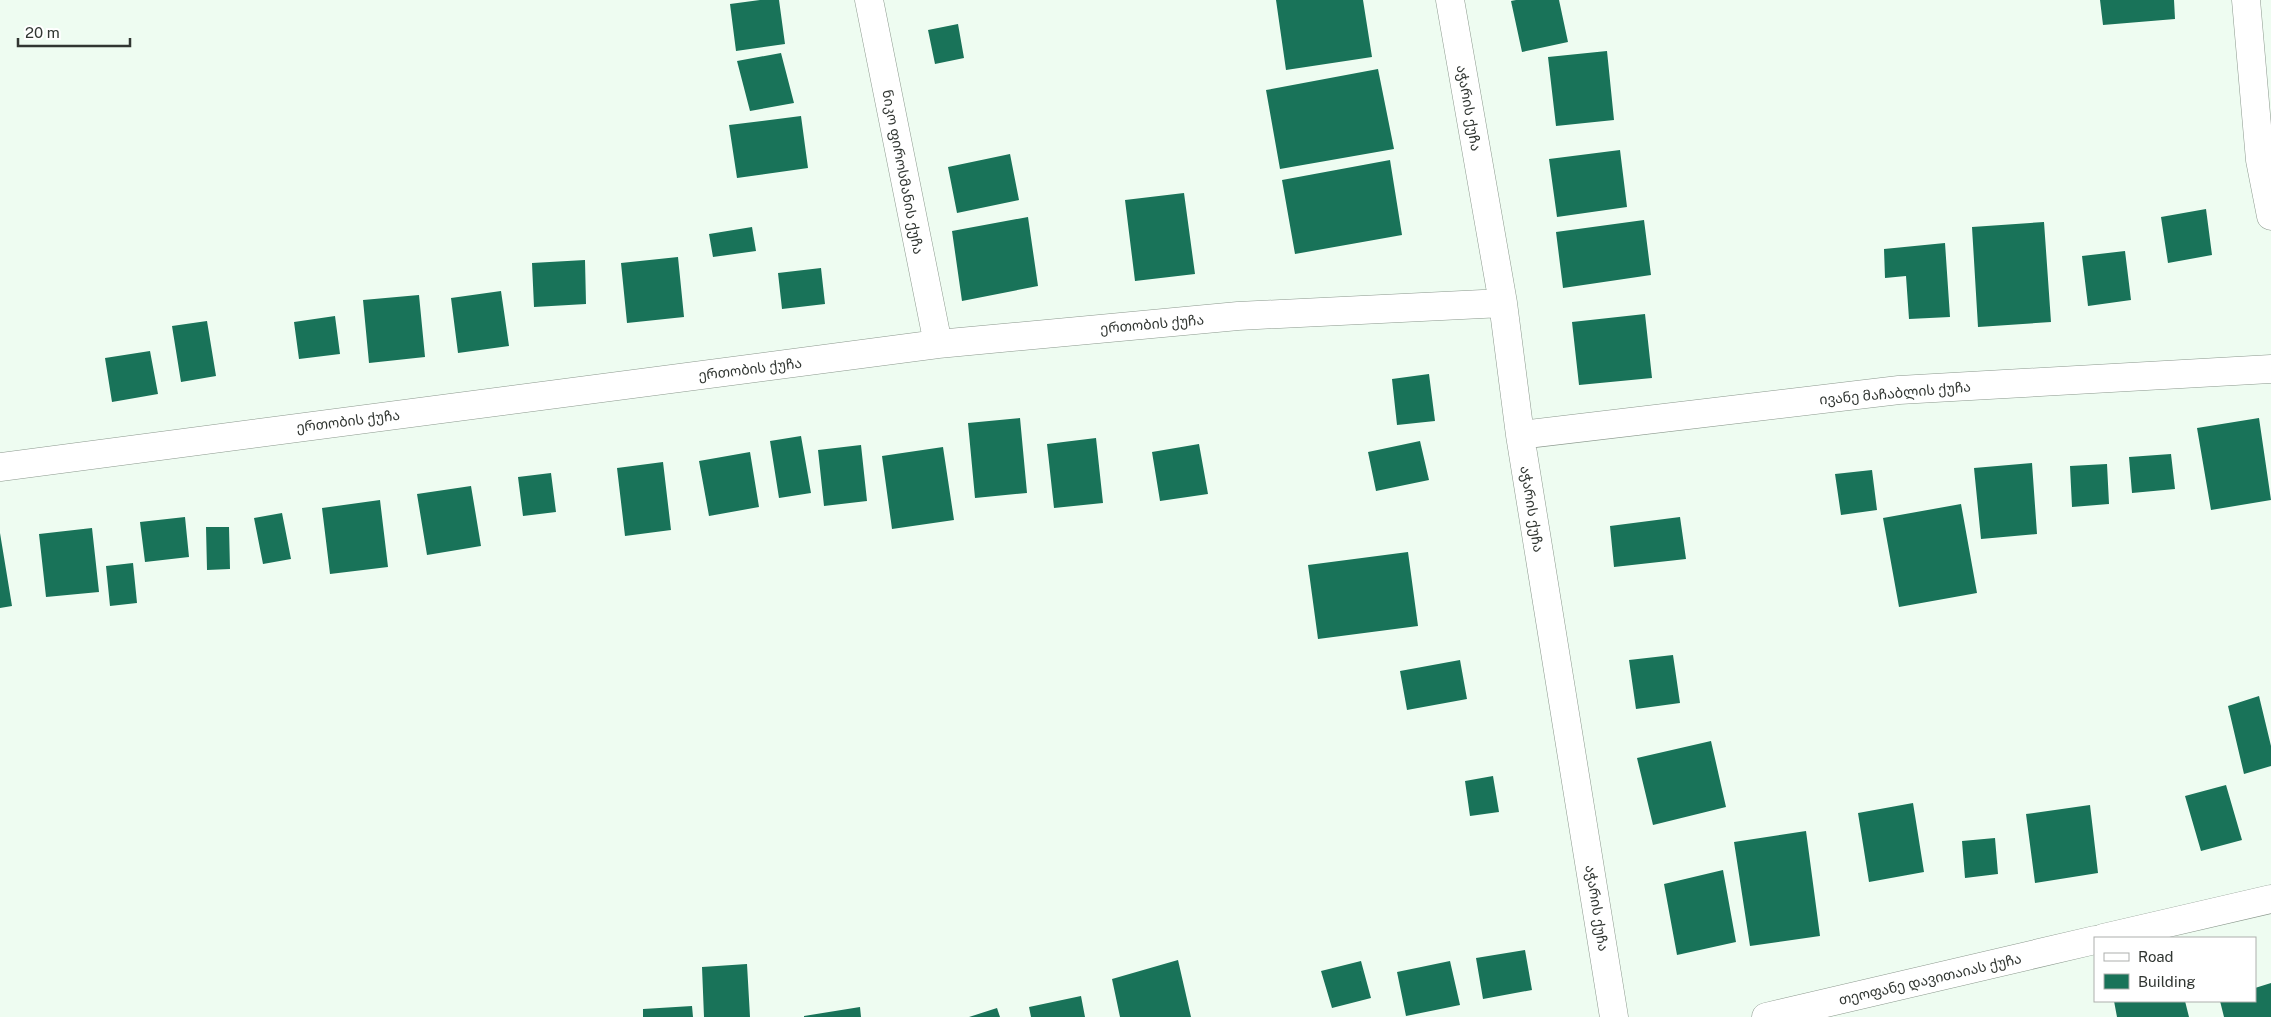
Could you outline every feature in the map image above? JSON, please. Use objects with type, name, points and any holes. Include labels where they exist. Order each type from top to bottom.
[{"type":"street","name":"ნიკო ფიროსმანის ქუჩა","points":[[869,0],[938,344]]},
{"type":"street","name":"აჭარის ქუჩა","points":[[1450,0],[1503,302],[1520,435],[1614,1017]]},
{"type":"street","points":[[2246,0],[2260,160],[2271,216]]},
{"type":"street","name":"ერთობის ქუჩა","points":[[0,467],[938,344],[1238,316],[1503,302]]},
{"type":"street","name":"ივანე მაჩაბლის ქუჩა","points":[[1520,435],[1899,390],[2271,369]]},
{"type":"street","points":[[2107,937],[2271,899]]},
{"type":"street","name":"თეოფანე დავითაიას ქუჩა","points":[[1766,1017],[2094,940]]},
{"type":"building","points":[[760,0],[779,0],[785,44],[736,51],[730,4]]},
{"type":"building","points":[[1276,0],[1363,0],[1372,57],[1286,70]]},
{"type":"building","points":[[1559,0],[1568,42],[1522,52],[1511,1]]},
{"type":"building","points":[[2100,0],[2174,0],[2175,19],[2103,25]]},
{"type":"building","points":[[958,24],[964,58],[935,64],[928,30]]},
{"type":"building","points":[[1607,51],[1614,120],[1556,126],[1548,57]]},
{"type":"building","points":[[781,53],[794,103],[750,111],[737,61]]},
{"type":"building","points":[[1378,69],[1394,149],[1280,169],[1266,90]]},
{"type":"building","points":[[801,116],[808,168],[737,178],[729,125]]},
{"type":"building","points":[[1620,150],[1627,207],[1557,217],[1549,159]]},
{"type":"building","points":[[1010,154],[1019,200],[957,213],[948,167]]},
{"type":"building","points":[[1390,160],[1402,235],[1295,254],[1282,180]]},
{"type":"building","points":[[1184,193],[1195,274],[1135,281],[1125,200]]},
{"type":"building","points":[[2206,209],[2212,255],[2168,263],[2161,217]]},
{"type":"building","points":[[1028,217],[1038,286],[962,301],[952,231]]},
{"type":"building","points":[[1644,220],[1651,275],[1563,288],[1556,232]]},
{"type":"building","points":[[2044,222],[2051,322],[1978,327],[1972,227]]},
{"type":"building","points":[[752,227],[756,251],[713,257],[709,234]]},
{"type":"building","points":[[1945,243],[1950,317],[1909,319],[1906,276],[1885,278],[1884,249]]},
{"type":"building","points":[[2125,251],[2131,300],[2088,306],[2082,256]]},
{"type":"building","points":[[678,257],[684,317],[627,323],[621,263]]},
{"type":"building","points":[[585,260],[586,304],[534,307],[532,263]]},
{"type":"building","points":[[821,268],[825,304],[782,309],[778,273]]},
{"type":"building","points":[[501,291],[509,346],[458,353],[451,298]]},
{"type":"building","points":[[419,295],[425,357],[369,363],[363,300]]},
{"type":"building","points":[[1645,314],[1652,378],[1579,385],[1572,322]]},
{"type":"building","points":[[335,316],[340,354],[299,359],[294,322]]},
{"type":"building","points":[[207,321],[216,376],[181,382],[172,326]]},
{"type":"building","points":[[150,351],[158,394],[112,402],[105,358]]},
{"type":"building","points":[[1429,374],[1435,421],[1397,425],[1392,379]]},
{"type":"building","points":[[1020,418],[1027,493],[975,498],[968,423]]},
{"type":"building","points":[[2259,418],[2271,500],[2211,510],[2197,428]]},
{"type":"building","points":[[801,436],[811,493],[779,498],[770,441]]},
{"type":"building","points":[[1096,438],[1103,503],[1054,508],[1047,444]]},
{"type":"building","points":[[1420,441],[1429,480],[1376,491],[1368,452]]},
{"type":"building","points":[[1199,444],[1208,494],[1160,501],[1152,452]]},
{"type":"building","points":[[861,445],[867,501],[824,506],[818,450]]},
{"type":"building","points":[[943,447],[954,520],[892,529],[882,456]]},
{"type":"building","points":[[750,452],[759,507],[709,516],[699,461]]},
{"type":"building","points":[[2171,454],[2175,489],[2132,493],[2129,457]]},
{"type":"building","points":[[663,462],[671,530],[625,536],[617,468]]},
{"type":"building","points":[[2032,463],[2037,534],[1981,539],[1974,468]]},
{"type":"building","points":[[2107,464],[2109,504],[2072,507],[2070,466]]},
{"type":"building","points":[[1872,470],[1877,510],[1841,515],[1835,474]]},
{"type":"building","points":[[551,473],[556,512],[523,516],[518,477]]},
{"type":"building","points":[[471,486],[481,546],[427,555],[417,494]]},
{"type":"building","points":[[380,500],[388,567],[330,574],[322,508]]},
{"type":"building","points":[[1961,504],[1977,593],[1899,607],[1883,518]]},
{"type":"building","points":[[282,513],[291,559],[263,564],[254,518]]},
{"type":"building","points":[[185,517],[189,557],[145,562],[140,522]]},
{"type":"building","points":[[1680,517],[1686,559],[1614,567],[1610,526]]},
{"type":"building","points":[[206,527],[229,527],[230,569],[207,570]]},
{"type":"building","points":[[92,528],[99,592],[46,597],[39,534]]},
{"type":"building","points":[[0,533],[12,606],[0,608]]},
{"type":"building","points":[[1408,552],[1418,626],[1318,639],[1308,565]]},
{"type":"building","points":[[133,563],[137,603],[110,606],[106,566]]},
{"type":"building","points":[[1673,655],[1680,703],[1636,709],[1629,660]]},
{"type":"building","points":[[1460,660],[1467,699],[1407,710],[1400,671]]},
{"type":"building","points":[[2259,696],[2271,746],[2271,766],[2244,774],[2228,706]]},
{"type":"building","points":[[1711,741],[1726,807],[1653,825],[1637,758]]},
{"type":"building","points":[[1493,776],[1499,812],[1470,816],[1465,781]]},
{"type":"building","points":[[2226,785],[2242,840],[2201,851],[2185,796]]},
{"type":"building","points":[[1913,803],[1924,872],[1869,882],[1858,813]]},
{"type":"building","points":[[2090,805],[2098,873],[2035,883],[2026,814]]},
{"type":"building","points":[[1806,831],[1820,936],[1750,946],[1734,842]]},
{"type":"building","points":[[1995,838],[1998,874],[1965,878],[1962,841]]},
{"type":"building","points":[[1723,870],[1736,942],[1677,955],[1664,884]]},
{"type":"building","points":[[1525,950],[1532,990],[1483,999],[1476,958]]},
{"type":"building","points":[[1178,960],[1191,1017],[1120,1017],[1112,979]]},
{"type":"building","points":[[1361,961],[1371,998],[1332,1008],[1321,971]]},
{"type":"building","points":[[1450,961],[1460,1005],[1406,1016],[1397,972]]},
{"type":"building","points":[[747,964],[750,1017],[704,1017],[702,967]]},
{"type":"building","points":[[2271,983],[2271,1017],[2224,1017],[2220,1002],[2256,1002],[2256,988]]},
{"type":"building","points":[[1081,996],[1085,1017],[1031,1017],[1029,1007]]},
{"type":"building","points":[[2114,1002],[2185,1002],[2189,1017],[2117,1017]]},
{"type":"building","points":[[692,1006],[693,1017],[643,1017],[643,1009]]},
{"type":"building","points":[[860,1007],[861,1017],[804,1017],[804,1016]]},
{"type":"building","points":[[997,1008],[1000,1017],[969,1017]]}]
